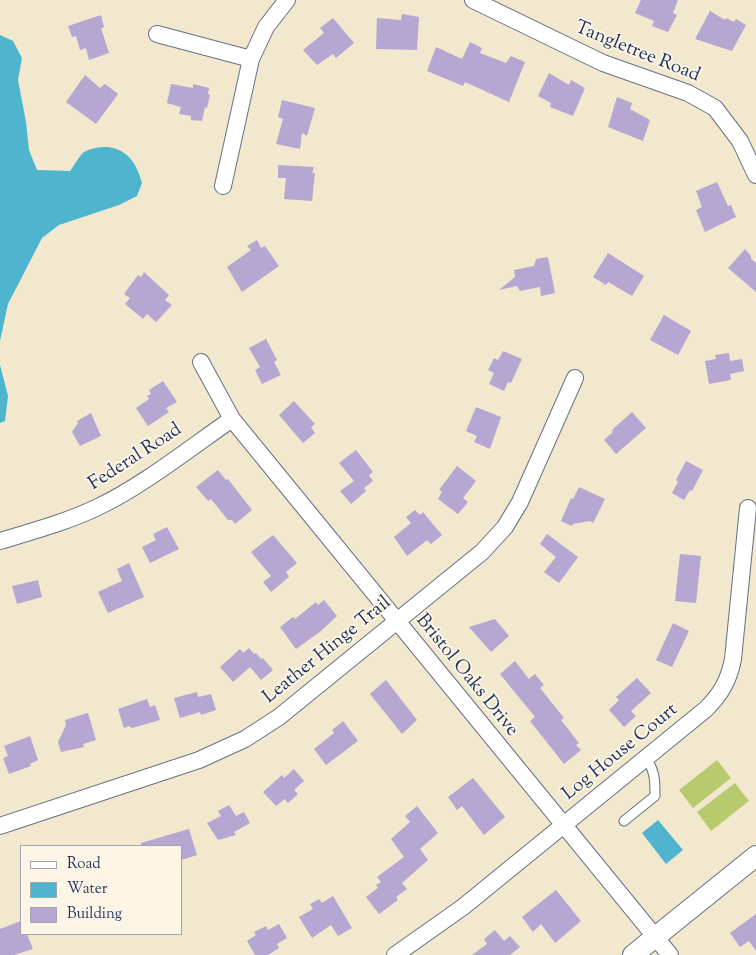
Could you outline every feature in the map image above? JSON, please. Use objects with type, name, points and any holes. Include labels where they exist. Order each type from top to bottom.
[{"type":"street","points":[[223,186],[250,59],[266,26],[287,0]]},
{"type":"street","name":"Tangletree Road","points":[[473,0],[603,63],[688,94],[715,108],[740,141],[756,175]]},
{"type":"street","points":[[157,34],[250,59]]},
{"type":"street","name":"Bristol Oaks Drive","points":[[201,362],[232,419],[670,955]]},
{"type":"street","name":"Leather Hinge Trail","points":[[0,826],[199,760],[245,739],[279,717],[482,552],[505,527],[520,502],[575,378]]},
{"type":"street","name":"Federal Road","points":[[0,542],[70,519],[98,507],[132,488],[232,419]]},
{"type":"street","name":"Log House Court","points":[[395,955],[463,908],[706,709],[724,688],[730,673],[748,508]]},
{"type":"street","points":[[633,955],[756,856]]},
{"type":"lane","points":[[624,821],[654,796],[653,768],[646,759]]},
{"type":"green space","points":[[717,760],[731,778],[693,808],[679,790]]},
{"type":"green space","points":[[735,783],[749,801],[711,831],[697,812]]},
{"type":"water","points":[[0,35],[13,41],[22,58],[18,80],[29,150],[37,170],[70,171],[84,152],[95,148],[107,147],[126,154],[134,164],[142,183],[137,196],[119,205],[59,225],[42,238],[8,304],[0,341]]},
{"type":"water","points":[[0,365],[8,396],[5,421],[0,423]]},
{"type":"water","points":[[658,820],[683,850],[666,864],[642,833]]},
{"type":"building","points":[[641,0],[678,0],[673,13],[677,15],[668,32],[652,26],[654,21],[635,13]]},
{"type":"building","points":[[710,11],[725,20],[726,18],[734,22],[736,19],[746,25],[732,51],[695,39]]},
{"type":"building","points":[[402,14],[419,17],[417,50],[376,49],[377,18],[401,20]]},
{"type":"building","points":[[101,15],[104,27],[101,28],[109,53],[89,60],[86,48],[80,50],[76,36],[72,37],[68,26]]},
{"type":"building","points":[[333,18],[354,43],[336,58],[333,54],[317,65],[303,50],[324,33],[320,28]]},
{"type":"building","points":[[470,42],[482,48],[480,53],[506,63],[511,56],[525,62],[509,102],[465,82],[463,86],[427,71],[436,47],[462,59]]},
{"type":"building","points":[[549,73],[569,85],[571,80],[585,88],[573,116],[550,107],[551,103],[538,96]]},
{"type":"building","points":[[85,75],[100,88],[105,84],[118,94],[96,124],[66,102]]},
{"type":"building","points":[[171,84],[193,88],[193,84],[209,88],[208,94],[210,95],[202,121],[191,120],[191,116],[179,114],[181,107],[167,103]]},
{"type":"building","points":[[617,97],[632,103],[630,109],[650,120],[643,141],[608,127]]},
{"type":"building","points":[[282,100],[315,108],[307,136],[302,133],[300,149],[276,144],[283,119],[278,117]]},
{"type":"building","points":[[278,165],[314,167],[312,173],[315,173],[312,201],[284,199],[286,178],[278,178]]},
{"type":"building","points":[[717,182],[728,206],[731,205],[736,217],[705,232],[696,210],[702,207],[696,191]]},
{"type":"building","points":[[257,240],[261,248],[265,246],[279,266],[242,292],[227,267],[251,250],[247,246]]},
{"type":"building","points":[[745,249],[756,263],[756,292],[728,268]]},
{"type":"building","points":[[608,253],[644,276],[632,296],[608,282],[606,285],[593,277]]},
{"type":"building","points":[[548,257],[555,293],[541,296],[540,287],[520,291],[517,286],[499,290],[515,277],[514,270],[534,266],[536,259]]},
{"type":"building","points":[[144,272],[169,295],[165,300],[172,305],[156,322],[147,314],[143,319],[125,304],[130,298],[124,294],[138,275],[141,277]]},
{"type":"building","points":[[664,315],[691,331],[678,355],[650,340]]},
{"type":"building","points":[[266,339],[277,360],[274,362],[281,375],[262,384],[255,370],[260,367],[249,348]]},
{"type":"building","points":[[503,351],[522,359],[511,383],[508,382],[504,391],[489,384],[494,373],[488,370],[494,358],[498,360]]},
{"type":"building","points":[[729,353],[730,361],[742,359],[744,371],[730,374],[731,380],[709,384],[705,361],[716,359],[715,355]]},
{"type":"building","points":[[163,381],[177,402],[166,408],[169,412],[148,426],[136,408],[149,399],[147,396],[151,394],[149,390]]},
{"type":"building","points":[[294,401],[315,424],[311,427],[315,433],[303,443],[279,415]]},
{"type":"building","points":[[476,407],[501,417],[490,449],[474,442],[477,436],[466,431]]},
{"type":"building","points":[[632,412],[646,428],[616,454],[604,440]]},
{"type":"building","points":[[91,413],[101,436],[80,446],[72,432],[78,423],[77,421]]},
{"type":"building","points":[[356,450],[373,472],[369,475],[373,481],[364,488],[366,491],[351,504],[340,491],[354,481],[339,463]]},
{"type":"building","points":[[686,461],[703,470],[692,491],[690,490],[684,500],[672,493],[678,482],[676,480]]},
{"type":"building","points":[[457,466],[476,481],[463,498],[468,502],[458,514],[438,499],[442,492],[439,490]]},
{"type":"building","points":[[218,470],[226,480],[228,479],[252,510],[235,524],[232,520],[228,520],[211,499],[208,501],[196,487]]},
{"type":"building","points":[[579,487],[605,499],[593,523],[590,521],[573,524],[572,526],[561,521],[571,498],[573,499]]},
{"type":"building","points":[[415,510],[420,515],[423,512],[442,535],[431,544],[427,540],[407,556],[394,537],[411,523],[406,517]]},
{"type":"building","points":[[167,527],[179,549],[150,563],[142,547],[156,540],[153,534]]},
{"type":"building","points":[[547,534],[578,557],[559,583],[544,572],[556,557],[540,544]]},
{"type":"building","points":[[273,535],[297,563],[286,572],[289,577],[271,592],[263,582],[271,576],[251,552]]},
{"type":"building","points":[[680,554],[701,556],[696,603],[675,601]]},
{"type":"building","points":[[129,563],[144,597],[108,613],[98,592],[122,581],[117,569]]},
{"type":"building","points":[[38,580],[42,597],[17,604],[12,586]]},
{"type":"building","points":[[324,600],[337,616],[321,631],[296,649],[280,627],[293,617],[295,619],[316,602],[318,605]]},
{"type":"building","points":[[495,619],[509,636],[491,652],[469,627]]},
{"type":"building","points":[[673,623],[689,631],[672,667],[656,660]]},
{"type":"building","points":[[249,648],[261,659],[263,658],[273,670],[261,680],[250,667],[233,682],[220,667],[240,649],[243,653]]},
{"type":"building","points":[[515,661],[529,679],[535,674],[544,685],[540,688],[564,718],[561,720],[579,743],[576,745],[581,750],[564,764],[530,721],[535,717],[500,674]]},
{"type":"building","points":[[637,678],[651,693],[631,711],[636,716],[624,727],[609,710],[619,700],[616,697]]},
{"type":"building","points":[[386,680],[417,720],[402,734],[370,694]]},
{"type":"building","points":[[197,692],[198,697],[211,694],[216,710],[201,715],[200,712],[180,718],[174,698]]},
{"type":"building","points":[[147,699],[150,707],[155,705],[160,720],[132,728],[129,726],[124,728],[118,709]]},
{"type":"building","points":[[88,713],[96,740],[83,744],[84,747],[61,752],[58,742],[66,725],[65,720]]},
{"type":"building","points":[[343,721],[358,741],[326,765],[314,749],[334,733],[332,730]]},
{"type":"building","points":[[30,736],[38,760],[30,764],[31,766],[9,774],[3,758],[8,756],[4,746]]},
{"type":"building","points":[[294,769],[304,781],[294,790],[298,794],[288,803],[285,799],[276,806],[263,792],[282,775],[284,778]]},
{"type":"building","points":[[473,778],[505,817],[484,835],[462,806],[457,810],[448,797]]},
{"type":"building","points":[[229,805],[236,816],[244,812],[250,823],[234,832],[236,835],[218,840],[207,823],[221,816],[218,811]]},
{"type":"building","points":[[417,806],[438,833],[420,849],[428,860],[402,883],[407,889],[396,897],[398,900],[379,914],[366,897],[378,888],[376,885],[381,882],[377,877],[404,857],[391,839],[410,822],[405,816]]},
{"type":"building","points":[[189,829],[197,855],[182,860],[182,845],[141,845],[141,843]]},
{"type":"building","points":[[556,890],[581,921],[555,943],[541,924],[533,932],[522,917]]},
{"type":"building","points":[[333,896],[352,928],[338,936],[331,925],[312,938],[299,917],[313,909],[310,904],[319,899],[322,903]]},
{"type":"building","points":[[756,914],[756,951],[749,941],[740,947],[730,933]]},
{"type":"building","points":[[20,921],[20,935],[27,935],[33,949],[14,955],[0,955],[0,929]]},
{"type":"building","points":[[279,924],[287,938],[277,944],[279,948],[268,955],[255,955],[247,941],[256,935],[254,932],[266,926],[268,930]]},
{"type":"building","points":[[495,930],[504,941],[510,936],[520,947],[510,955],[472,955],[487,944],[484,939]]}]
